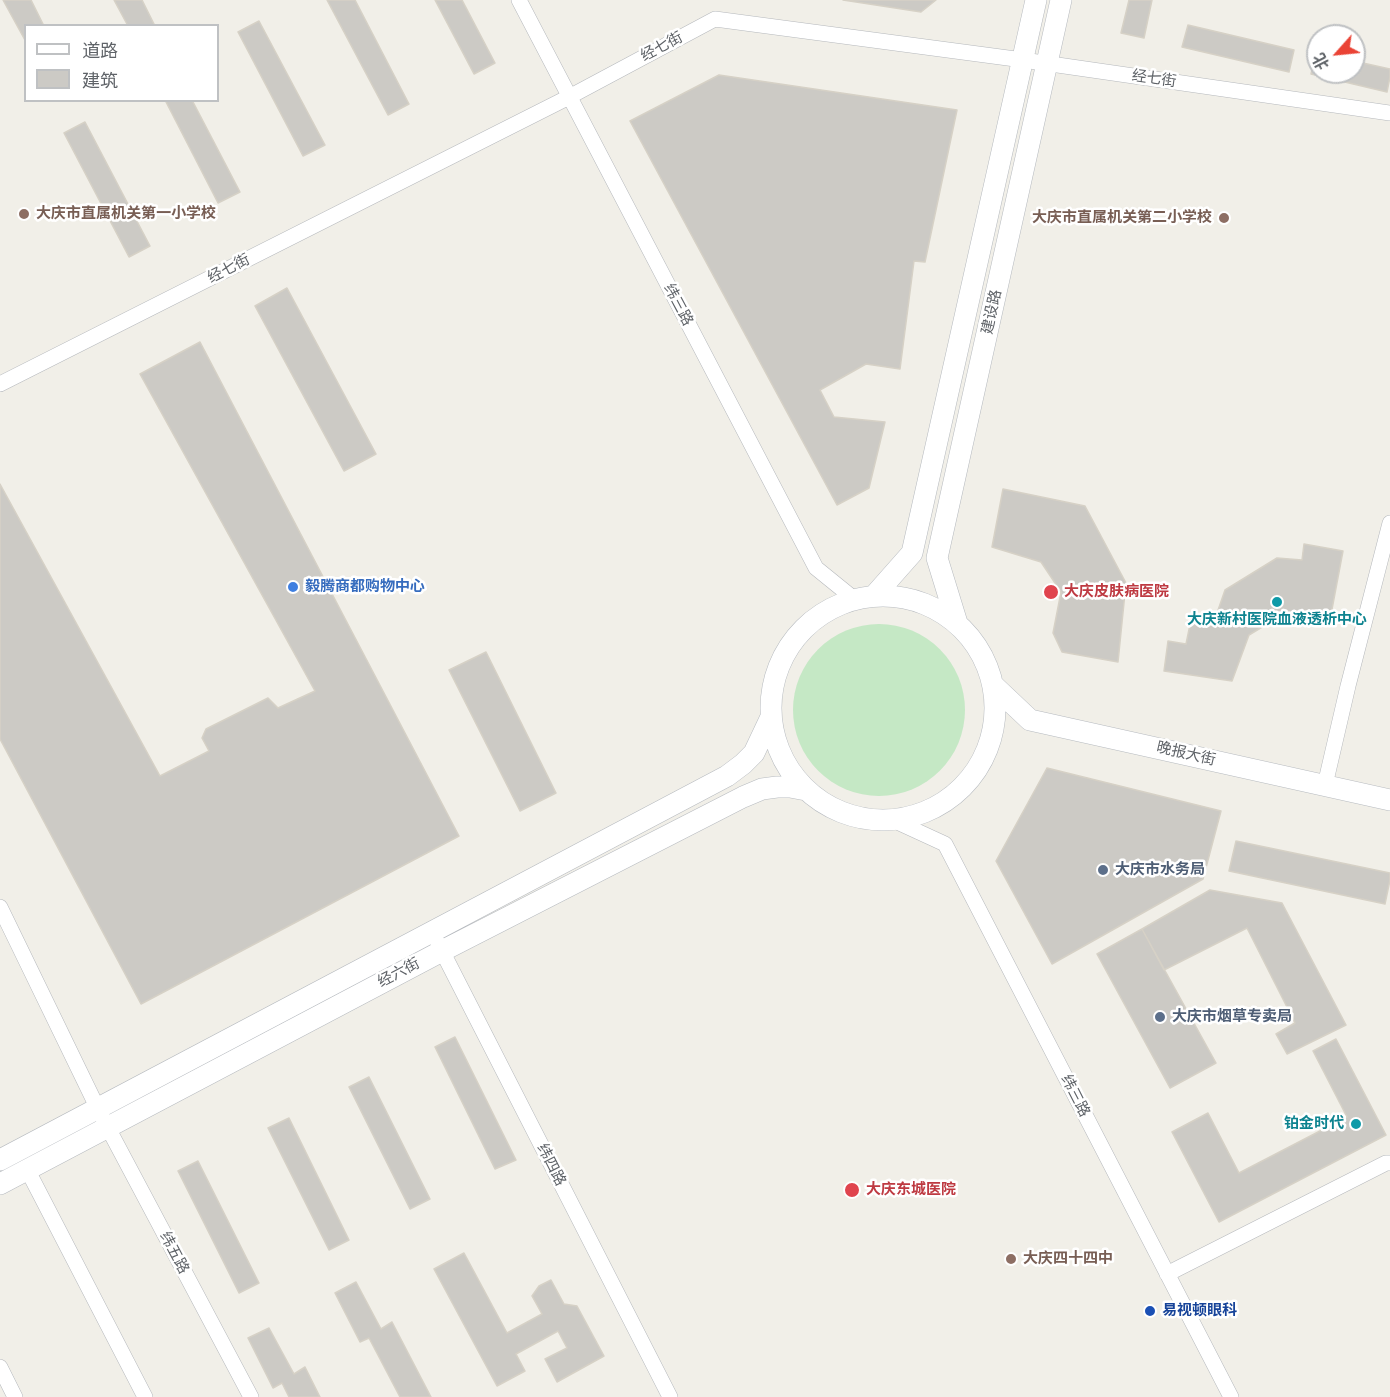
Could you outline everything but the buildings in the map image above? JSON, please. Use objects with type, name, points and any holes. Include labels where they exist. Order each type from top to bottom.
[{"type":"main road","name":"建设路","points":[[874,596],[912,553],[1036,0]]},
{"type":"main road","name":"建设路","points":[[957,623],[937,558],[1061,0]]},
{"type":"main road","points":[[890,595],[926,603],[957,623],[981,651],[994,686],[995,723],[984,759],[962,789],[931,811],[895,821],[858,819],[823,804],[806,790],[795,779],[776,747],[769,710],[775,672],[793,639],[819,614],[853,598],[874,596],[890,595]]},
{"type":"main road","name":"晚报大街","points":[[994,686],[1030,720],[1390,800]]},
{"type":"main road","name":"经六街","points":[[0,1160],[102,1118],[437,942],[727,776],[754,753],[771,717]]},
{"type":"main road","name":"经六街","points":[[437,942],[762,789],[790,787],[806,790]]},
{"type":"main road","name":"经六街","points":[[0,1184],[27,1169],[102,1118]]},
{"type":"street","name":"纬三路","points":[[519,0],[816,568],[853,598]]},
{"type":"street","name":"经七街","points":[[0,384],[569,97],[715,19],[1047,63],[1390,113]]},
{"type":"street","points":[[1325,785],[1390,523]]},
{"type":"street","name":"纬三路","points":[[895,821],[945,844],[1231,1397]]},
{"type":"street","name":"纬五路","points":[[0,907],[102,1118],[251,1397]]},
{"type":"street","name":"纬四路","points":[[437,942],[670,1397]]},
{"type":"street","points":[[1167,1274],[1390,1162]]},
{"type":"street","points":[[27,1169],[145,1397]]},
{"type":"street","points":[[0,1367],[15,1397]]},
{"type":"green space","points":[[879,624],[896,625],[912,630],[927,638],[940,649],[951,662],[959,677],[964,693],[964,727],[959,743],[951,758],[940,771],[927,782],[912,790],[896,795],[879,796],[862,795],[846,790],[831,782],[818,771],[807,758],[799,743],[794,727],[793,710],[794,693],[799,677],[807,662],[818,649],[831,638],[846,630],[862,625]]},
{"type":"place","name":"大庆市直属机关第一小学校","points":[[24,214]]},
{"type":"place","name":"大庆市直属机关第二小学校","points":[[1224,218]]},
{"type":"place","name":"毅腾商都购物中心","points":[[293,587]]},
{"type":"place","name":"大庆皮肤病医院","points":[[1051,592]]},
{"type":"place","name":"大庆新村医院血液透析中心","points":[[1277,602]]},
{"type":"place","name":"大庆市水务局","points":[[1103,870]]},
{"type":"place","name":"大庆市烟草专卖局","points":[[1160,1017]]},
{"type":"place","name":"铂金时代","points":[[1356,1124]]},
{"type":"place","name":"大庆东城医院","points":[[852,1190]]},
{"type":"place","name":"大庆四十四中","points":[[1011,1259]]},
{"type":"place","name":"易视顿眼科","points":[[1150,1311]]}]
